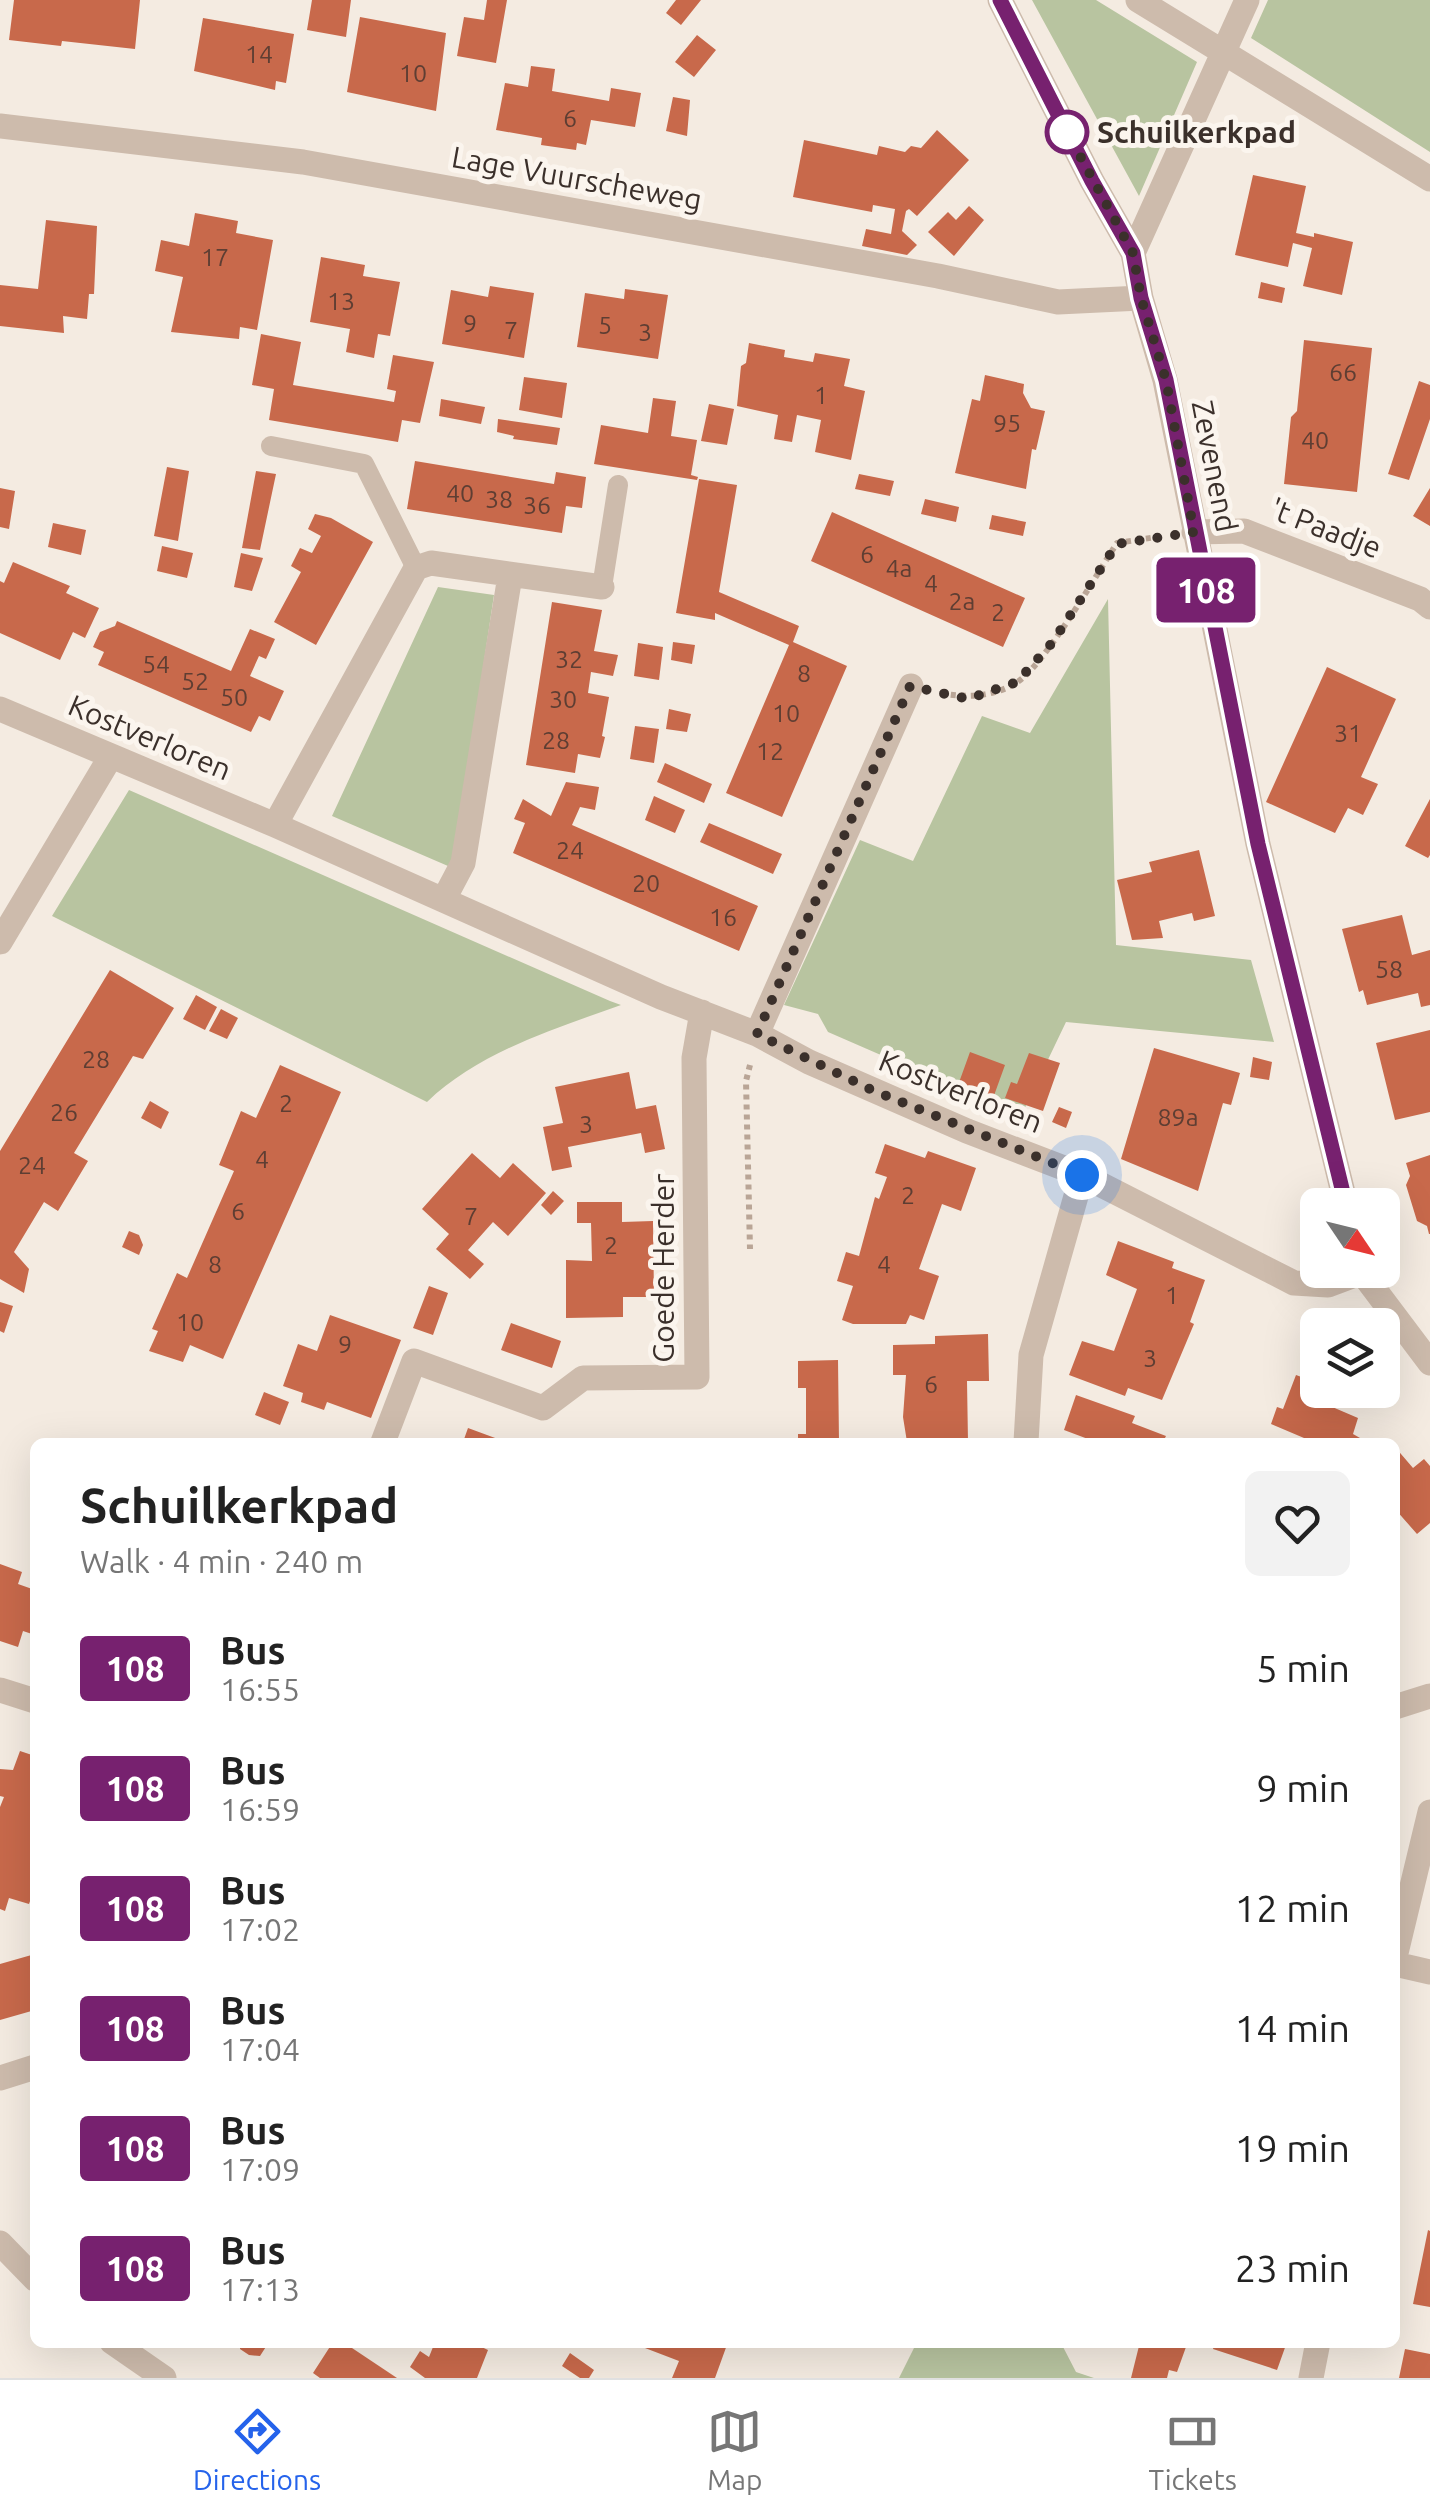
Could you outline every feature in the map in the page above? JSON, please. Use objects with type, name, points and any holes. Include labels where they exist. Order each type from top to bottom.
[{"type":"street","name":"Zevenend","points":[[1000,0],[1133,253],[1141,298],[1166,380],[1258,844],[1342,1188]]},
{"type":"street","points":[[1138,0],[1430,179]]},
{"type":"street","points":[[1133,253],[1247,0]]},
{"type":"street","name":"Lage Vuurscheweg","points":[[0,126],[303,162],[938,276],[1058,302],[1141,298]]},
{"type":"street","name":"'t Paadje","points":[[1194,532],[1244,531],[1420,599],[1430,608]]},
{"type":"street","points":[[275,825],[416,568],[431,562],[602,588]]},
{"type":"street","points":[[444,899],[463,864],[510,576]]},
{"type":"street","points":[[757,1034],[910,686]]},
{"type":"street","name":"Kostverloren","points":[[0,709],[757,1034],[827,1070],[1082,1175],[1300,1283]]},
{"type":"street","points":[[0,942],[112,756]]},
{"type":"street","name":"Goede Herder","points":[[385,1438],[414,1361],[542,1408],[583,1378],[697,1377],[694,1058],[702,1012]]},
{"type":"street","points":[[1026,1438],[1031,1355],[1082,1175]]},
{"type":"street","points":[[1372,1288],[1430,1363]]},
{"type":"street","points":[[0,1690],[30,1700]]},
{"type":"street","points":[[1400,1705],[1430,1696]]},
{"type":"street","points":[[1400,1940],[1430,1812]]},
{"type":"street","points":[[1400,1963],[1430,1972]]},
{"type":"street","points":[[0,2078],[30,2069]]},
{"type":"street","points":[[2,2248],[30,2274]]},
{"type":"street","points":[[121,2348],[164,2378]]},
{"type":"street","points":[[1311,2378],[1317,2348]]},
{"type":"lane","points":[[271,446],[364,464],[416,568]]},
{"type":"lane","points":[[602,588],[618,485]]},
{"type":"path","points":[[910,686],[968,699],[1017,682],[1052,643],[1117,544],[1194,532]]},
{"type":"path","points":[[750,1249],[746,1080],[757,1034]]},
{"type":"green space","points":[[1032,0],[1096,0],[1197,62],[1139,196]]},
{"type":"green space","points":[[1268,0],[1430,0],[1430,152],[1251,38]]},
{"type":"green space","points":[[438,587],[494,595],[454,861],[448,866],[332,816]]},
{"type":"green space","points":[[1108,599],[1116,945],[1251,960],[1274,1042],[1066,1022],[1021,1116],[828,1032],[818,1014],[784,1005],[860,840],[913,861],[982,716],[1030,733]]},
{"type":"green space","points":[[129,790],[621,1005],[494,1056],[427,1102],[52,916]]},
{"type":"green space","points":[[914,2348],[1064,2348],[1076,2372],[1094,2378],[899,2378]]},
{"type":"building","points":[[14,0],[140,0],[135,49],[9,40]]},
{"type":"building","points":[[312,0],[351,0],[346,37],[307,30]]},
{"type":"building","points":[[487,0],[507,0],[496,63],[457,56],[464,17],[484,20]]},
{"type":"building","points":[[676,0],[701,0],[681,25],[666,13]]},
{"type":"building","points":[[360,17],[446,33],[436,111],[347,92]]},
{"type":"building","points":[[203,18],[294,34],[286,83],[276,81],[275,90],[194,71]]},
{"type":"building","points":[[697,35],[716,50],[694,77],[675,62]]},
{"type":"building","points":[[531,66],[555,69],[552,91],[609,101],[611,88],[641,93],[635,127],[591,120],[586,145],[577,143],[576,150],[541,145],[542,138],[496,130],[505,83],[528,87]]},
{"type":"building","points":[[673,97],[690,100],[687,136],[666,131]]},
{"type":"building","points":[[937,130],[969,160],[917,216],[909,209],[906,211],[902,231],[917,245],[907,255],[862,246],[866,229],[891,234],[895,209],[873,205],[872,212],[793,197],[804,140],[877,155],[879,146],[905,152],[911,146],[921,148]]},
{"type":"building","points":[[1253,175],[1306,186],[1296,233],[1353,242],[1342,295],[1303,286],[1312,248],[1293,243],[1288,267],[1235,255]]},
{"type":"building","points":[[969,206],[984,220],[954,256],[928,232],[948,212],[956,220]]},
{"type":"building","points":[[195,213],[238,221],[236,233],[273,240],[257,330],[240,327],[239,339],[171,332],[183,277],[155,271],[161,240],[189,246]]},
{"type":"building","points":[[46,220],[97,226],[94,294],[89,294],[87,319],[63,316],[64,333],[0,326],[0,285],[38,289]]},
{"type":"building","points":[[321,257],[365,265],[363,276],[400,282],[390,336],[378,334],[374,358],[346,352],[350,329],[310,322]]},
{"type":"building","points":[[1261,282],[1285,288],[1282,303],[1258,298]]},
{"type":"building","points":[[490,286],[534,293],[524,358],[442,344],[451,290],[488,297]]},
{"type":"building","points":[[625,289],[668,295],[658,359],[577,347],[585,293],[624,299]]},
{"type":"building","points":[[261,334],[301,342],[293,385],[394,402],[396,391],[387,389],[393,355],[434,362],[420,423],[402,420],[398,442],[269,420],[274,389],[252,385]]},
{"type":"building","points":[[1304,340],[1372,348],[1357,492],[1284,484]]},
{"type":"building","points":[[749,343],[785,350],[784,357],[813,362],[815,353],[850,359],[844,386],[865,391],[851,460],[815,452],[821,420],[797,415],[792,442],[774,439],[778,415],[737,406],[741,366],[746,363]]},
{"type":"building","points":[[985,375],[1024,384],[1023,393],[1031,408],[1045,411],[1036,450],[1032,449],[1026,489],[955,473],[972,399],[980,401]]},
{"type":"building","points":[[524,377],[567,383],[562,418],[519,410]]},
{"type":"building","points":[[1419,381],[1430,385],[1430,419],[1409,480],[1388,474]]},
{"type":"building","points":[[653,398],[676,401],[671,436],[697,440],[691,475],[697,480],[594,464],[601,425],[648,433]]},
{"type":"building","points":[[441,399],[485,407],[481,424],[439,416]]},
{"type":"building","points":[[709,404],[734,409],[727,445],[701,441]]},
{"type":"building","points":[[498,419],[560,428],[557,445],[513,439],[514,436],[497,432]]},
{"type":"building","points":[[415,461],[554,484],[556,472],[586,477],[582,508],[566,506],[562,533],[407,509]]},
{"type":"building","points":[[167,467],[189,471],[178,541],[154,536]]},
{"type":"building","points":[[256,471],[276,474],[260,550],[242,548]]},
{"type":"building","points":[[859,474],[894,481],[890,496],[855,489]]},
{"type":"building","points":[[699,479],[737,485],[719,592],[799,626],[793,642],[847,666],[782,817],[726,793],[789,645],[715,613],[715,620],[676,613]]},
{"type":"building","points":[[0,488],[15,491],[9,529],[0,527]]},
{"type":"building","points":[[1430,488],[1430,526],[1413,516]]},
{"type":"building","points":[[925,499],[959,507],[956,522],[921,514]]},
{"type":"building","points":[[832,512],[1025,598],[1003,647],[811,561]]},
{"type":"building","points":[[315,514],[331,518],[373,542],[316,645],[274,622],[301,572],[291,566],[300,548],[312,553],[321,536],[308,529]]},
{"type":"building","points":[[992,515],[1026,522],[1023,536],[989,529]]},
{"type":"building","points":[[53,523],[86,530],[81,555],[48,547]]},
{"type":"building","points":[[162,546],[193,553],[187,578],[157,571]]},
{"type":"building","points":[[241,553],[263,558],[252,591],[234,587]]},
{"type":"building","points":[[13,562],[70,586],[66,593],[99,608],[85,638],[73,632],[60,660],[0,633],[0,581],[4,583]]},
{"type":"building","points":[[552,602],[602,610],[594,651],[618,655],[613,676],[591,672],[588,693],[609,697],[602,736],[605,737],[600,758],[578,754],[575,773],[526,765]]},
{"type":"building","points":[[117,621],[231,671],[250,629],[275,639],[266,659],[259,656],[250,676],[284,691],[270,721],[259,716],[251,732],[98,665],[104,652],[93,647],[100,632],[115,626]]},
{"type":"building","points":[[673,642],[695,645],[692,664],[671,660]]},
{"type":"building","points":[[638,643],[663,647],[659,680],[634,676]]},
{"type":"building","points":[[1327,667],[1396,699],[1361,777],[1378,784],[1363,815],[1348,808],[1335,833],[1266,802]]},
{"type":"building","points":[[669,709],[691,714],[687,732],[666,729]]},
{"type":"building","points":[[635,726],[659,729],[654,763],[630,759]]},
{"type":"building","points":[[665,763],[712,784],[704,803],[657,782]]},
{"type":"building","points":[[566,782],[599,787],[595,810],[580,807],[572,825],[758,906],[739,951],[513,853],[525,823],[514,819],[523,799],[551,816]]},
{"type":"building","points":[[654,796],[685,810],[675,833],[645,820]]},
{"type":"building","points":[[1430,799],[1430,855],[1428,858],[1405,846]]},
{"type":"building","points":[[709,823],[782,854],[773,874],[700,842]]},
{"type":"building","points":[[1199,850],[1215,916],[1194,921],[1192,913],[1159,921],[1163,938],[1132,940],[1117,880],[1152,872],[1149,862]]},
{"type":"building","points":[[1402,915],[1412,955],[1430,950],[1430,1005],[1421,1007],[1418,993],[1367,1005],[1363,990],[1359,992],[1342,929]]},
{"type":"building","points":[[110,970],[174,1008],[143,1059],[133,1056],[74,1153],[88,1161],[58,1211],[44,1202],[14,1252],[29,1269],[24,1293],[0,1279],[0,1151]]},
{"type":"building","points":[[196,995],[217,1007],[205,1030],[183,1019]]},
{"type":"building","points":[[221,1009],[238,1018],[227,1039],[209,1031]]},
{"type":"building","points":[[1430,1030],[1430,1112],[1395,1120],[1376,1043]]},
{"type":"building","points":[[1154,1048],[1240,1073],[1231,1105],[1223,1103],[1198,1191],[1121,1159]]},
{"type":"building","points":[[970,1052],[1005,1065],[992,1101],[957,1088]]},
{"type":"building","points":[[1029,1053],[1060,1063],[1043,1111],[1005,1098],[1011,1082],[1017,1084]]},
{"type":"building","points":[[1253,1057],[1272,1062],[1269,1080],[1250,1077]]},
{"type":"building","points":[[280,1065],[341,1092],[223,1359],[190,1345],[183,1362],[149,1351],[158,1331],[152,1329],[177,1273],[187,1278],[234,1171],[219,1165],[241,1111],[256,1118]]},
{"type":"building","points":[[629,1072],[636,1109],[656,1105],[665,1149],[645,1153],[641,1133],[568,1147],[572,1167],[552,1171],[543,1127],[563,1123],[555,1087]]},
{"type":"building","points":[[150,1101],[169,1112],[161,1129],[141,1118]]},
{"type":"building","points":[[1059,1107],[1072,1112],[1066,1128],[1052,1122]]},
{"type":"building","points":[[885,1144],[925,1158],[928,1151],[976,1168],[961,1211],[942,1204],[919,1269],[939,1276],[924,1320],[910,1315],[906,1324],[853,1324],[842,1320],[853,1286],[837,1281],[846,1252],[859,1256],[875,1197],[879,1199],[887,1177],[875,1173]]},
{"type":"building","points":[[472,1153],[500,1178],[513,1163],[546,1193],[508,1236],[493,1222],[468,1250],[484,1264],[470,1279],[436,1249],[449,1234],[422,1209]]},
{"type":"building","points":[[1430,1155],[1429,1234],[1427,1226],[1417,1221],[1406,1185],[1410,1176],[1406,1163]]},
{"type":"building","points":[[553,1191],[564,1201],[551,1215],[541,1205]]},
{"type":"building","points":[[577,1202],[622,1202],[622,1222],[653,1221],[654,1297],[623,1297],[623,1317],[566,1318],[566,1260],[592,1261],[591,1223],[577,1223]]},
{"type":"building","points":[[129,1231],[139,1235],[143,1245],[139,1255],[122,1247]]},
{"type":"building","points":[[1118,1241],[1174,1262],[1172,1268],[1205,1280],[1190,1322],[1194,1324],[1162,1400],[1128,1388],[1125,1396],[1069,1375],[1082,1341],[1114,1351],[1137,1289],[1106,1275]]},
{"type":"building","points":[[429,1286],[448,1293],[433,1335],[413,1328]]},
{"type":"building","points":[[0,1302],[13,1306],[4,1333],[0,1331]]},
{"type":"building","points":[[330,1315],[401,1340],[371,1418],[327,1402],[324,1410],[301,1402],[303,1393],[283,1386],[298,1344],[317,1351]]},
{"type":"building","points":[[511,1323],[561,1341],[552,1368],[501,1350]]},
{"type":"building","points":[[988,1334],[989,1381],[967,1381],[968,1438],[906,1438],[903,1417],[906,1375],[893,1375],[893,1345],[935,1344],[935,1336]]},
{"type":"building","points":[[838,1360],[839,1438],[798,1438],[798,1434],[806,1434],[806,1388],[798,1388],[798,1361]]},
{"type":"building","points":[[1296,1375],[1300,1376],[1300,1408],[1335,1408],[1358,1418],[1353,1434],[1360,1438],[1304,1438],[1271,1424],[1277,1407],[1283,1409]]},
{"type":"building","points":[[264,1392],[289,1402],[280,1425],[255,1415]]},
{"type":"building","points":[[1076,1395],[1135,1416],[1132,1423],[1166,1436],[1085,1438],[1064,1430]]},
{"type":"building","points":[[468,1428],[495,1438],[464,1438]]},
{"type":"building","points":[[1400,1453],[1413,1468],[1424,1459],[1430,1466],[1430,1523],[1417,1534],[1400,1515]]},
{"type":"building","points":[[0,1564],[22,1572],[18,1584],[30,1588],[30,1633],[23,1631],[18,1647],[0,1641]]},
{"type":"building","points":[[20,1751],[30,1754],[30,1901],[9,1898],[5,1911],[0,1909],[0,1807],[4,1797],[0,1796],[0,1769],[13,1770]]},
{"type":"building","points":[[30,1955],[30,2011],[0,2020],[0,1964]]},
{"type":"building","points":[[1430,2231],[1430,2307],[1413,2304]]},
{"type":"building","points":[[240,2348],[265,2348],[260,2356]]},
{"type":"building","points":[[329,2348],[352,2348],[397,2378],[320,2378],[313,2373]]},
{"type":"building","points":[[433,2348],[488,2350],[477,2378],[425,2378],[410,2367],[420,2351],[429,2357]]},
{"type":"building","points":[[645,2348],[726,2348],[715,2378],[672,2378],[679,2361]]},
{"type":"building","points":[[1138,2348],[1186,2348],[1177,2372],[1169,2370],[1167,2378],[1131,2378]]},
{"type":"building","points":[[1213,2348],[1285,2348],[1277,2370]]},
{"type":"building","points":[[1405,2349],[1430,2354],[1430,2378],[1399,2378]]},
{"type":"building","points":[[570,2353],[594,2370],[589,2378],[580,2378],[562,2366]]},
{"type":"bus line","name":"108","points":[[1000,0],[1133,253],[1141,298],[1166,380],[1258,844],[1342,1188]]},
{"type":"place","name":"Schuilkerkpad","points":[[1067,132]]},
{"type":"route","points":[[1067,132],[1061,121],[1092,181],[1133,253],[1141,298],[1166,380],[1194,532],[1117,544],[1052,643],[1017,682],[968,699],[910,686],[757,1034],[872,1090],[1082,1175]]}]
